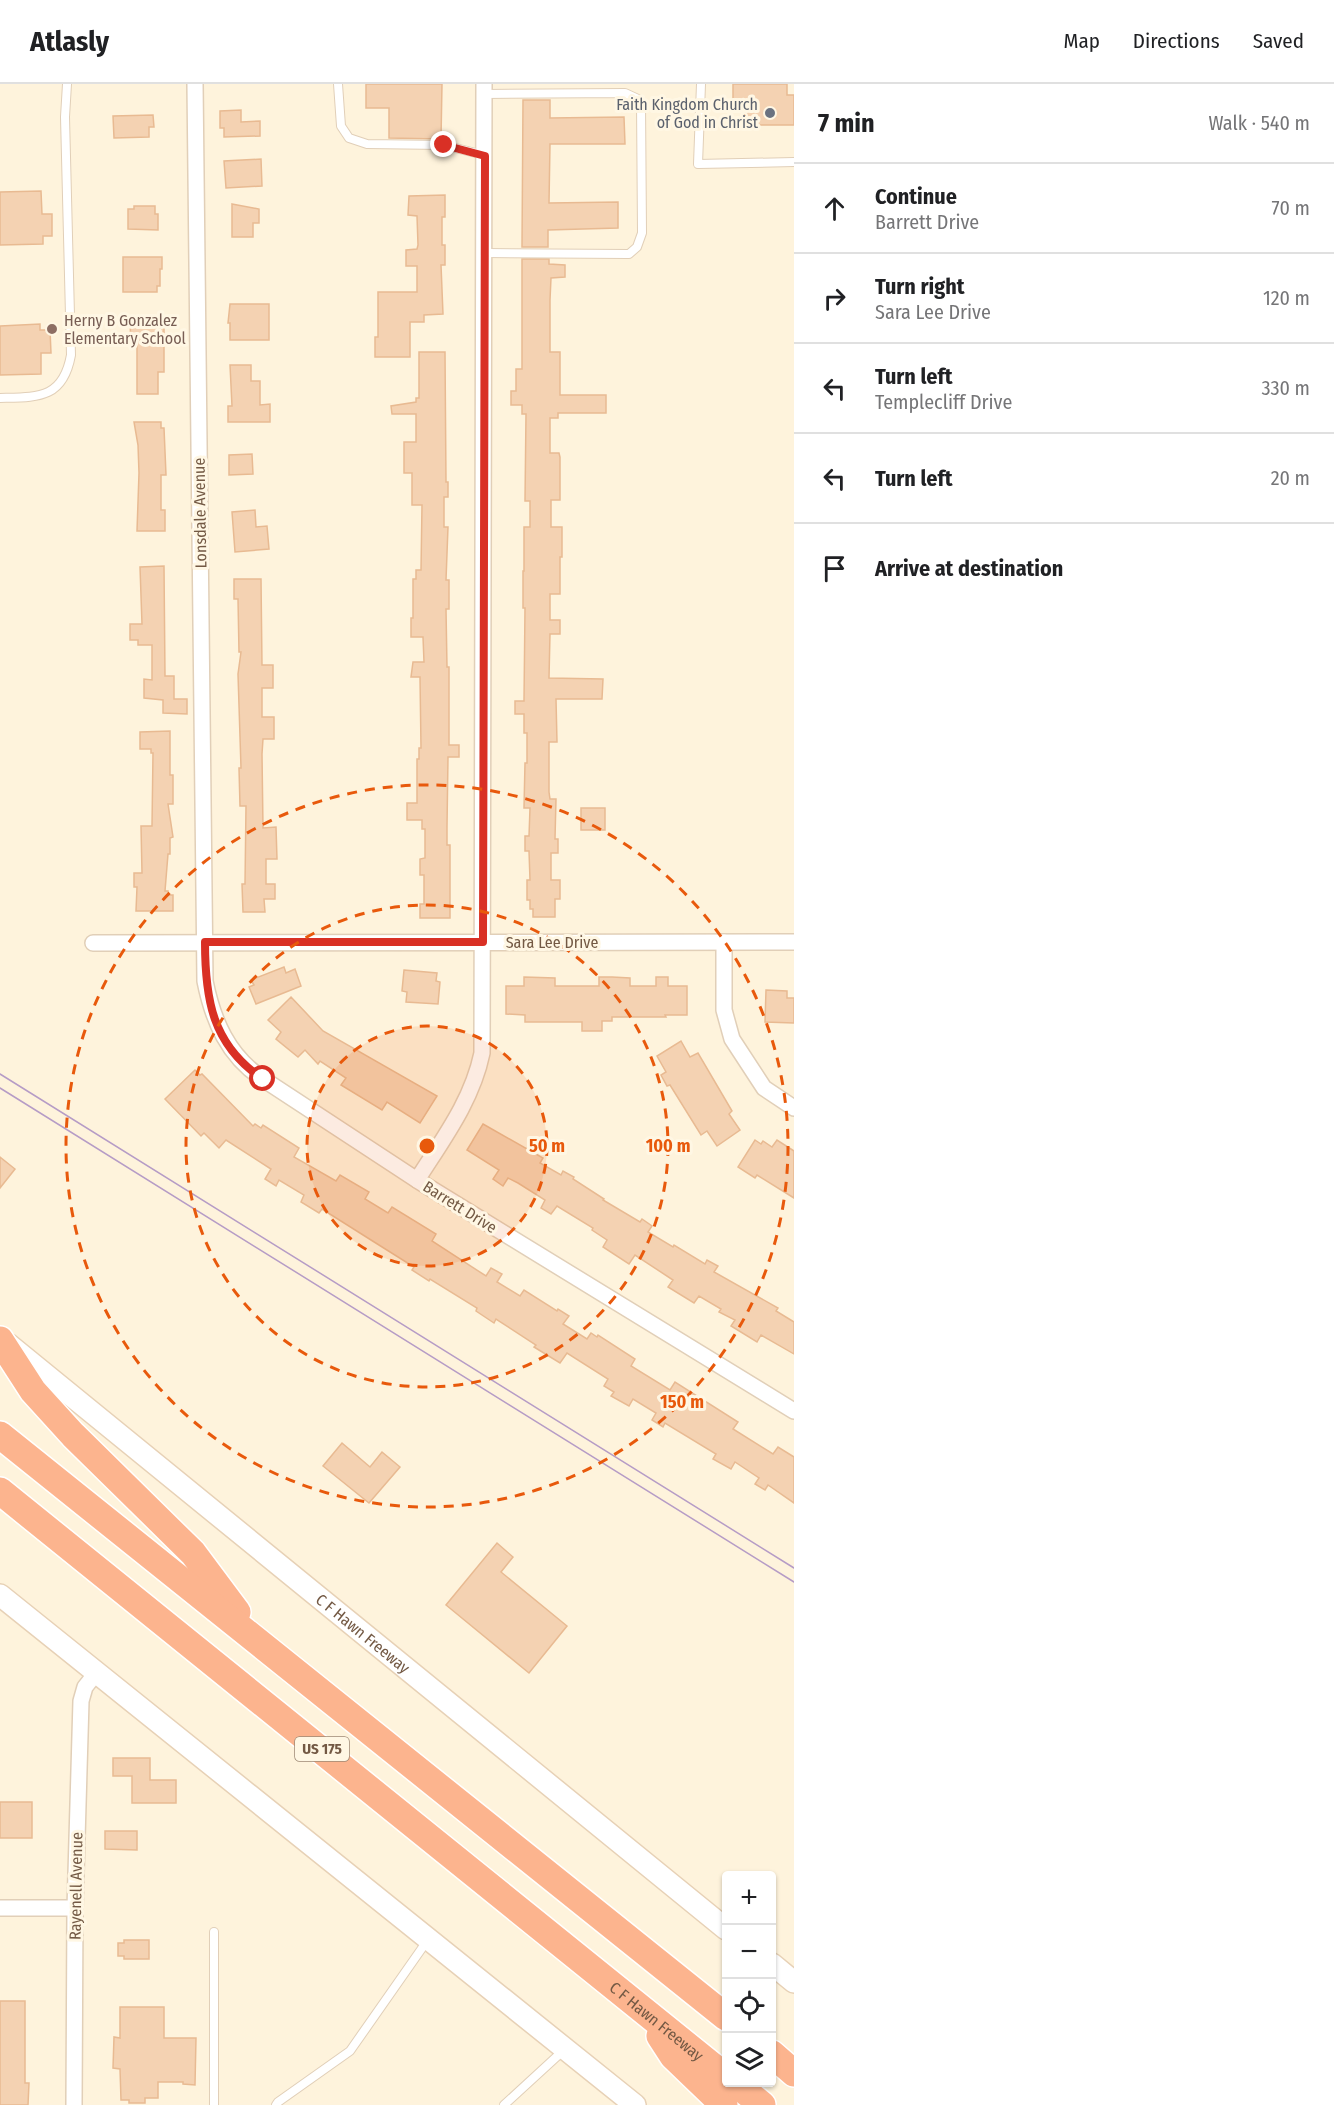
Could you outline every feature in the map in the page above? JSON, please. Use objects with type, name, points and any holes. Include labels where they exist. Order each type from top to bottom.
[{"type":"highway","points":[[0,1339],[33,1391],[73,1435],[193,1553],[260,1643]]},
{"type":"highway","name":"US 175","points":[[0,1436],[722,2014]]},
{"type":"highway","name":"C F Hawn Freeway","points":[[0,1491],[722,2074]]},
{"type":"highway","points":[[643,2009],[673,2056],[724,2105]]},
{"type":"highway","points":[[776,2052],[794,2061]]},
{"type":"highway","points":[[776,2058],[794,2073]]},
{"type":"highway","points":[[740,2087],[762,2105]]},
{"type":"main road","name":"C F Hawn Freeway","points":[[0,1339],[722,1926]]},
{"type":"main road","points":[[0,1595],[635,2105]]},
{"type":"main road","points":[[776,1968],[794,1982]]},
{"type":"street","name":"Lonsdale Avenue","points":[[195,84],[205,942]]},
{"type":"street","points":[[417,1180],[466,1101],[477,1076],[482,1053],[484,89]]},
{"type":"street","name":"Barrett Drive","points":[[205,942],[205,981],[211,1008],[220,1031],[234,1053],[257,1075],[417,1180],[794,1412]]},
{"type":"street","points":[[724,942],[724,1010],[732,1039],[764,1088],[794,1108]]},
{"type":"street","name":"Sara Lee Drive","points":[[93,943],[794,942]]},
{"type":"street","name":"Rayenell Avenue","points":[[74,2105],[75,1908],[81,1701],[85,1687],[97,1672]]},
{"type":"street","points":[[0,1908],[75,1908]]},
{"type":"lane","points":[[0,398],[48,394],[56,388],[69,369],[71,355],[65,117],[67,84]]},
{"type":"lane","points":[[338,84],[341,126],[349,138],[367,144],[444,145],[485,156]]},
{"type":"lane","points":[[701,84],[698,164],[794,162]]},
{"type":"lane","points":[[484,89],[625,93],[638,99],[641,103],[642,233],[638,247],[629,254],[485,253]]},
{"type":"lane","points":[[214,1932],[214,2105]]},
{"type":"lane","points":[[276,2105],[350,2051],[428,1940]]},
{"type":"lane","points":[[504,2105],[565,2049]]},
{"type":"building","points":[[366,84],[442,84],[441,139],[389,138],[389,108],[366,108]]},
{"type":"building","name":"Faith Kingdom Church of God in Christ","points":[[733,84],[787,84],[787,95],[794,95],[794,125],[745,125],[745,101],[733,101]]},
{"type":"building","points":[[523,100],[550,100],[550,118],[624,117],[625,144],[550,144],[549,203],[618,202],[618,228],[548,230],[548,247],[522,247]]},
{"type":"building","points":[[241,110],[241,122],[260,121],[260,136],[224,137],[224,128],[220,128],[220,111]]},
{"type":"building","points":[[153,115],[154,127],[149,127],[149,137],[114,138],[113,116]]},
{"type":"building","points":[[261,159],[262,186],[226,188],[224,161]]},
{"type":"building","points":[[41,191],[42,214],[52,214],[52,236],[43,236],[43,244],[0,245],[0,192]]},
{"type":"building","points":[[445,195],[442,245],[445,245],[445,265],[441,265],[443,314],[424,315],[424,322],[410,322],[410,357],[375,357],[375,337],[378,337],[378,292],[417,292],[417,266],[406,266],[406,250],[417,249],[418,245],[417,216],[408,215],[409,196]]},
{"type":"building","points":[[232,204],[259,209],[259,223],[253,223],[253,237],[232,237]]},
{"type":"building","points":[[134,206],[155,206],[155,214],[158,214],[158,230],[128,229],[128,209],[134,209]]},
{"type":"building","points":[[123,257],[162,257],[160,286],[157,286],[157,292],[123,292]]},
{"type":"building","points":[[522,259],[549,259],[549,264],[565,265],[565,277],[551,278],[550,300],[550,352],[560,352],[560,395],[606,395],[606,413],[558,413],[558,418],[550,418],[550,453],[559,453],[560,457],[560,500],[551,500],[551,527],[562,527],[562,557],[560,557],[560,594],[550,594],[550,620],[560,620],[560,634],[550,634],[549,678],[603,679],[602,699],[556,699],[557,742],[549,742],[549,792],[550,799],[556,799],[555,839],[558,839],[558,853],[551,853],[551,880],[560,880],[560,899],[555,899],[555,917],[533,917],[530,900],[527,900],[527,880],[530,880],[529,851],[525,851],[525,836],[529,836],[530,808],[524,808],[527,733],[524,733],[524,714],[515,714],[515,701],[524,701],[524,527],[530,527],[530,501],[525,501],[526,414],[522,414],[522,405],[511,405],[511,391],[516,391],[516,369],[522,369]]},
{"type":"building","points":[[230,304],[269,304],[269,340],[230,340],[230,323],[228,323]]},
{"type":"building","points":[[161,320],[161,327],[164,327],[164,372],[158,372],[158,394],[137,394],[137,345],[131,345],[130,321]]},
{"type":"building","points":[[40,324],[40,330],[50,330],[51,353],[41,353],[41,374],[0,375],[0,326]]},
{"type":"building","points":[[419,352],[445,352],[448,497],[444,497],[444,527],[448,527],[446,580],[449,580],[449,609],[446,609],[449,745],[459,745],[459,757],[448,757],[447,845],[450,845],[450,918],[420,918],[420,904],[424,904],[424,875],[420,875],[420,859],[425,858],[425,829],[422,829],[422,820],[407,820],[407,803],[417,803],[417,759],[419,759],[419,748],[421,748],[420,677],[411,677],[413,662],[424,662],[423,637],[411,637],[411,618],[413,618],[413,579],[416,579],[416,570],[421,570],[422,505],[412,505],[412,473],[404,473],[404,442],[416,442],[416,414],[392,414],[391,406],[416,402],[416,398],[419,398]]},
{"type":"building","points":[[230,365],[251,365],[251,381],[260,381],[260,405],[270,404],[270,422],[228,422],[228,406],[232,406]]},
{"type":"building","points":[[134,422],[161,422],[161,428],[164,428],[166,475],[161,475],[161,510],[165,510],[165,531],[137,531],[139,473]]},
{"type":"building","points":[[252,454],[253,474],[229,475],[229,455]]},
{"type":"building","points":[[255,510],[256,527],[267,526],[269,549],[235,552],[232,512]]},
{"type":"building","points":[[164,566],[165,676],[174,676],[174,699],[187,699],[187,714],[163,713],[163,700],[144,698],[144,679],[152,680],[152,645],[138,645],[138,640],[130,640],[130,624],[142,624],[140,567]]},
{"type":"building","points":[[234,579],[261,579],[262,665],[273,665],[273,688],[262,688],[262,717],[274,717],[274,739],[263,739],[263,828],[276,827],[277,859],[266,859],[266,884],[275,884],[275,899],[264,899],[265,912],[243,912],[246,806],[240,806],[238,674],[241,652],[239,652],[238,599],[234,599]]},
{"type":"building","points":[[170,731],[170,775],[173,775],[173,804],[168,804],[173,837],[170,838],[165,891],[168,891],[168,895],[173,895],[173,911],[136,911],[137,887],[134,887],[134,873],[142,873],[141,826],[152,826],[153,753],[151,749],[140,749],[140,732]]},
{"type":"building","points":[[581,808],[605,808],[605,830],[581,830]]},
{"type":"building","points":[[284,967],[286,973],[295,969],[301,986],[256,1004],[249,987],[254,985],[251,980]]},
{"type":"building","points":[[404,970],[437,973],[436,981],[440,982],[438,1004],[406,1002],[407,992],[402,991]]},
{"type":"building","points":[[524,977],[555,978],[555,986],[599,986],[599,977],[612,977],[630,978],[630,986],[656,986],[656,977],[668,977],[668,986],[687,986],[687,1015],[612,1017],[612,1021],[602,1021],[602,1031],[582,1031],[582,1022],[525,1022],[525,1015],[506,1014],[506,986],[524,986]]},
{"type":"building","points":[[766,990],[787,991],[787,998],[794,998],[794,1023],[765,1022]]},
{"type":"building","points":[[291,997],[323,1031],[437,1096],[420,1123],[387,1102],[382,1110],[341,1085],[346,1078],[320,1061],[318,1064],[305,1050],[298,1057],[276,1039],[281,1032],[268,1020]]},
{"type":"building","points":[[681,1041],[690,1057],[698,1053],[732,1111],[729,1114],[740,1130],[717,1146],[707,1131],[701,1135],[670,1085],[667,1086],[661,1075],[666,1072],[657,1056]]},
{"type":"building","points":[[195,1070],[200,1075],[202,1074],[253,1126],[255,1124],[261,1128],[263,1125],[299,1148],[294,1157],[336,1181],[340,1175],[369,1192],[365,1199],[388,1213],[392,1207],[436,1234],[432,1241],[486,1276],[491,1268],[502,1274],[497,1282],[520,1296],[524,1290],[569,1316],[563,1324],[587,1339],[591,1333],[597,1337],[598,1335],[635,1359],[631,1366],[670,1390],[675,1382],[738,1422],[733,1429],[773,1454],[778,1447],[794,1457],[794,1503],[768,1485],[765,1490],[755,1484],[759,1478],[735,1462],[731,1469],[713,1459],[716,1454],[665,1423],[663,1427],[652,1420],[656,1413],[633,1399],[629,1406],[611,1396],[614,1392],[604,1386],[608,1379],[567,1353],[560,1363],[496,1319],[494,1323],[476,1311],[477,1308],[412,1270],[414,1267],[322,1209],[319,1213],[301,1202],[304,1195],[279,1180],[276,1186],[265,1179],[271,1169],[226,1140],[219,1148],[204,1133],[201,1136],[165,1099]]},
{"type":"building","points":[[483,1124],[543,1158],[540,1163],[561,1175],[563,1171],[574,1177],[573,1179],[603,1200],[640,1222],[642,1219],[652,1226],[648,1232],[705,1264],[707,1260],[718,1266],[714,1272],[778,1308],[776,1311],[794,1322],[794,1354],[761,1335],[757,1342],[731,1326],[735,1320],[719,1312],[721,1309],[699,1296],[694,1303],[668,1287],[673,1280],[635,1255],[629,1264],[603,1247],[607,1240],[592,1230],[593,1228],[557,1206],[551,1214],[541,1208],[545,1200],[518,1183],[508,1178],[503,1186],[493,1179],[499,1170],[467,1150]]},
{"type":"building","points":[[755,1140],[761,1144],[763,1141],[772,1147],[777,1140],[794,1151],[794,1198],[757,1175],[755,1178],[738,1167]]},
{"type":"building","points":[[0,1157],[15,1169],[0,1188]]},
{"type":"building","points":[[342,1443],[370,1467],[382,1452],[400,1467],[369,1503],[323,1466]]},
{"type":"building","points":[[497,1543],[513,1557],[501,1572],[567,1626],[529,1673],[446,1605]]},
{"type":"building","points":[[113,1758],[150,1758],[150,1780],[176,1780],[176,1803],[132,1803],[132,1776],[113,1776]]},
{"type":"building","points":[[0,1802],[32,1802],[32,1838],[0,1838]]},
{"type":"building","points":[[105,1831],[137,1831],[137,1850],[105,1849]]},
{"type":"building","points":[[124,1940],[149,1940],[149,1959],[124,1959],[124,1956],[118,1956],[118,1943],[124,1943]]},
{"type":"building","points":[[0,2001],[25,2001],[25,2083],[29,2083],[28,2105],[0,2105]]},
{"type":"building","points":[[120,2007],[164,2007],[164,2038],[196,2038],[195,2085],[183,2084],[183,2082],[158,2082],[158,2098],[145,2098],[145,2103],[129,2103],[129,2100],[121,2100],[120,2069],[113,2068],[114,2037],[120,2038]]},
{"type":"tram line","points":[[0,1074],[794,1568]]},
{"type":"tram line","points":[[0,1088],[794,1582]]},
{"type":"place","name":"Faith Kingdom Church of God in Christ","points":[[770,113]]},
{"type":"place","name":"Herny B Gonzalez Elementary School","points":[[52,329]]},
{"type":"route","points":[[263,1079],[250,1071],[234,1053],[220,1031],[211,1008],[205,981],[205,942],[483,942],[485,156],[444,145]]}]
